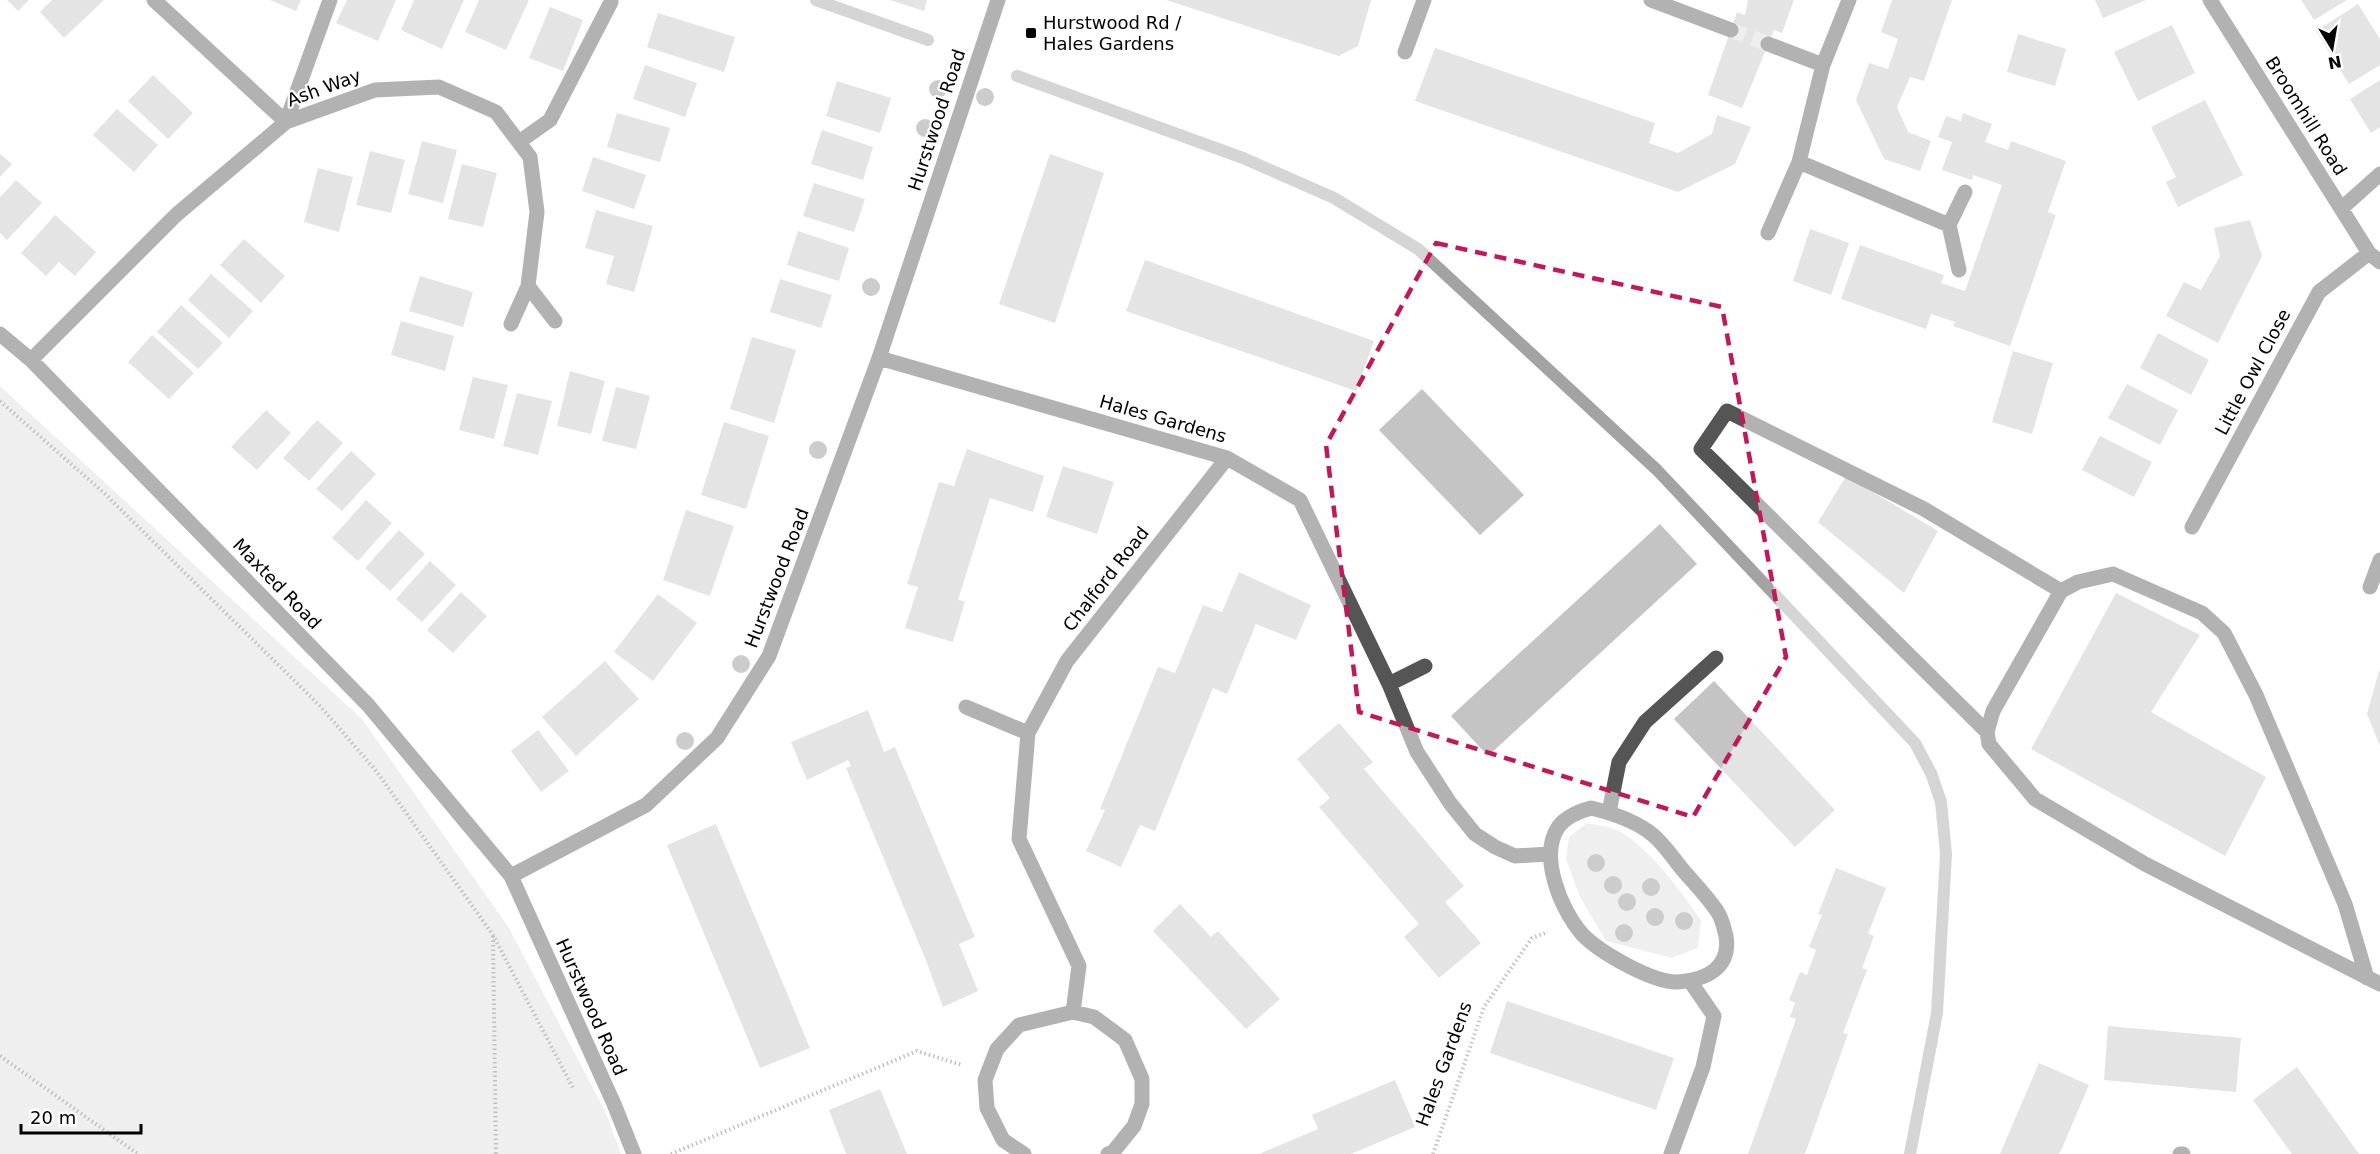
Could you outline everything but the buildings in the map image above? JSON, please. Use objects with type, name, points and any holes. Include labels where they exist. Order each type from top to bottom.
[{"type":"street","points":[[154,0],[286,122],[330,0]]},
{"type":"street","name":"Hurstwood Road","points":[[634,1154],[614,1104],[511,876],[646,805],[717,738],[769,656],[879,358],[998,0]]},
{"type":"street","points":[[1405,51],[1424,0]]},
{"type":"street","points":[[1651,0],[1731,30]]},
{"type":"street","points":[[1768,233],[1799,162],[1823,65],[1849,0]]},
{"type":"street","name":"Broomhill Road","points":[[2210,0],[2374,258]]},
{"type":"street","points":[[519,142],[550,120],[611,2]]},
{"type":"street","points":[[1768,44],[1823,65]]},
{"type":"street","name":"Ash Way","points":[[31,360],[176,215],[286,122],[375,90],[439,87],[496,112],[530,157],[537,212],[528,286],[512,324]]},
{"type":"street","points":[[1799,162],[1949,225]]},
{"type":"street","points":[[2342,208],[2380,174]]},
{"type":"street","points":[[1959,270],[1949,225],[1965,192]]},
{"type":"street","name":"Little Owl Close","points":[[2192,527],[2319,292],[2374,258]]},
{"type":"street","points":[[528,286],[555,321]]},
{"type":"street","name":"Maxted Road","points":[[0,334],[31,360],[368,705],[511,876]]},
{"type":"street","name":"Hales Gardens","points":[[879,358],[1227,458],[1300,500],[1389,684],[1417,752],[1450,803],[1475,834],[1496,847],[1515,855],[1549,854]]},
{"type":"street","points":[[1987,732],[1701,449],[1727,411],[1924,509],[2061,591]]},
{"type":"street","name":"Chalford Road","points":[[1073,1012],[1079,966],[1019,839],[1028,733],[1067,661],[1227,458]]},
{"type":"street","points":[[2370,587],[2380,560]]},
{"type":"street","points":[[2113,574],[2202,613],[2224,633],[2256,695],[2345,904],[2374,981],[2145,864],[2035,799],[1989,744],[1987,732],[1993,711],[2061,591],[2078,582],[2113,574]]},
{"type":"street","points":[[1610,812],[1619,762],[1645,722],[1716,658]]},
{"type":"street","points":[[1389,684],[1425,666]]},
{"type":"street","points":[[966,707],[1028,733]]},
{"type":"street","points":[[1591,808],[1610,812],[1653,835],[1719,912],[1727,945],[1725,959],[1704,976],[1690,981],[1671,982],[1640,972],[1591,942],[1574,921],[1558,889],[1549,854],[1554,837],[1560,824],[1577,812],[1591,808]]},
{"type":"street","points":[[1671,1154],[1703,1067],[1714,1016],[1690,981]]},
{"type":"street","points":[[1024,1154],[1003,1140],[987,1108],[985,1080],[997,1048],[1019,1025],[1073,1012],[1094,1017],[1125,1040],[1142,1079],[1142,1104],[1134,1126],[1113,1152],[1108,1154]]},
{"type":"path","points":[[0,401],[105,494],[320,706],[377,772],[493,935],[573,1090]]},
{"type":"path","name":"Hales Gardens","points":[[1433,1154],[1484,1007],[1532,938],[1574,921]]},
{"type":"path","points":[[493,935],[496,1154]]},
{"type":"path","points":[[671,1154],[917,1050],[958,1063],[985,1080]]},
{"type":"path","points":[[0,1056],[138,1154]]},
{"type":"highlighted area","points":[[1436,243],[1722,307],[1786,657],[1693,817],[1359,712],[1326,445]]},
{"type":"shaded area","points":[[0,386],[362,719],[509,928],[605,1111],[621,1154],[0,1154]]},
{"type":"shaded area","points":[[1587,823],[1611,828],[1626,835],[1662,869],[1701,920],[1698,948],[1672,958],[1606,941],[1580,897],[1566,859],[1569,837]]},
{"type":"waterway","points":[[816,0],[928,40]]},
{"type":"waterway","points":[[1017,76],[1243,158],[1334,198],[1418,249],[1657,470],[1915,743],[1931,773],[1941,802],[1946,854],[1937,1013],[1910,1154]]},
{"type":"tunnel","points":[[1731,30],[1768,44]]},
{"type":"place","name":"Hurstwood Rd / Hales Gardens","points":[[1031,33]]}]
